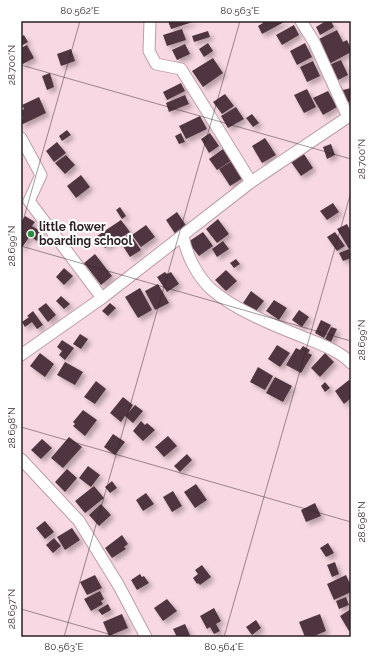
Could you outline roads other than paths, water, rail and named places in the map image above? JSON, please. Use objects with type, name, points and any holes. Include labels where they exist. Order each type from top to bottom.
[{"type":"street","points":[[150,21],[148,51],[156,64],[181,69],[251,182]]},
{"type":"street","points":[[21,355],[102,298],[251,182],[349,116],[314,42],[301,21]]},
{"type":"street","points":[[21,138],[41,175],[29,201],[102,298]]},
{"type":"street","points":[[183,236],[185,249],[197,271],[210,289],[233,304],[275,326],[322,345],[348,359],[351,363]]},
{"type":"street","points":[[21,459],[80,521],[119,586],[146,637]]},
{"type":"place","name":"little flower boarding school","points":[[31,234]]}]
